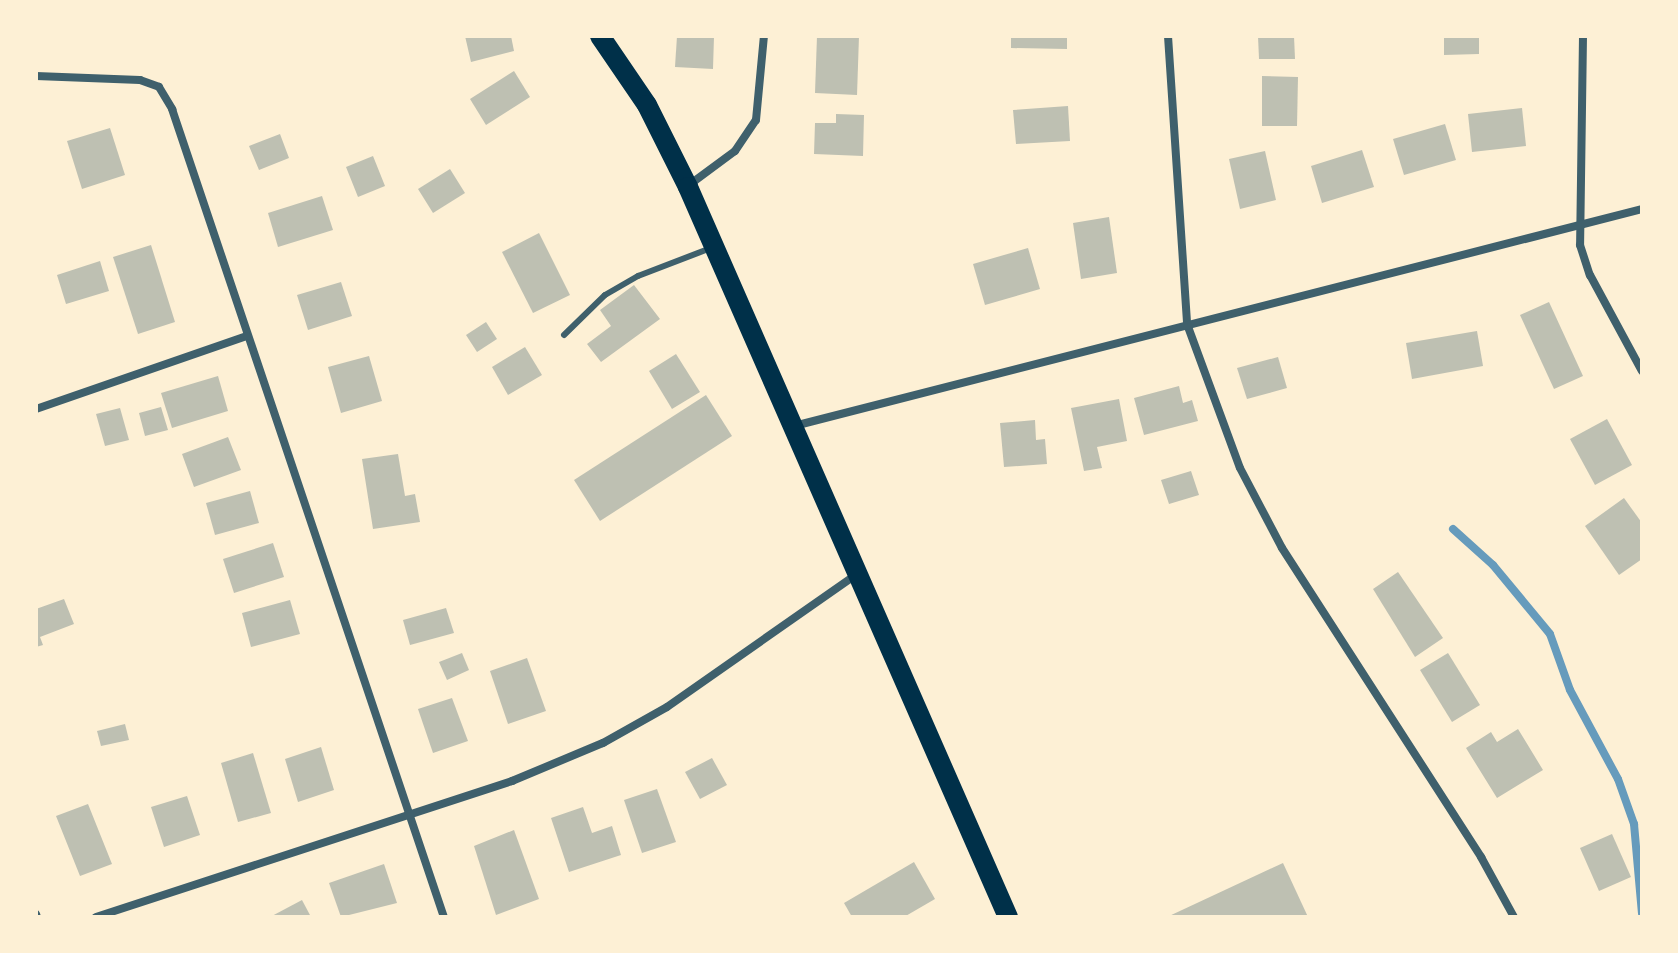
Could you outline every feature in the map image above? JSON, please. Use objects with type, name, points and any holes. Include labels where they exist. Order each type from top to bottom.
[{"type":"main road","points":[[600,36],[647,105],[688,187],[1008,917]]},
{"type":"street","points":[[688,187],[735,151],[756,120],[764,36]]},
{"type":"street","points":[[1168,36],[1187,324],[1240,468],[1282,548],[1481,857],[1514,917]]},
{"type":"street","points":[[1583,36],[1580,227],[1590,275],[1642,371]]},
{"type":"street","points":[[36,76],[140,80],[159,87],[172,109],[444,917]]},
{"type":"street","points":[[793,426],[1642,209]]},
{"type":"street","points":[[36,409],[247,336]]},
{"type":"street","points":[[96,917],[512,781],[638,725],[857,574]]},
{"type":"lane","points":[[564,335],[605,295],[638,276],[714,247]]},
{"type":"building","points":[[465,36],[511,36],[514,51],[471,62]]},
{"type":"building","points":[[677,36],[714,36],[713,69],[675,67]]},
{"type":"building","points":[[817,36],[859,36],[857,95],[815,93]]},
{"type":"building","points":[[1011,36],[1067,36],[1067,49],[1011,48]]},
{"type":"building","points":[[1258,36],[1294,36],[1295,59],[1259,59]]},
{"type":"building","points":[[1444,36],[1479,36],[1479,54],[1444,55]]},
{"type":"building","points":[[514,71],[530,97],[486,125],[470,99]]},
{"type":"building","points":[[1262,76],[1298,77],[1297,126],[1262,126]]},
{"type":"building","points":[[1068,106],[1070,141],[1016,144],[1013,110]]},
{"type":"building","points":[[1522,108],[1526,146],[1472,152],[1468,114]]},
{"type":"building","points":[[836,114],[864,115],[863,156],[814,154],[815,123],[836,123]]},
{"type":"building","points":[[1445,124],[1456,160],[1404,175],[1393,139]]},
{"type":"building","points":[[110,128],[125,175],[82,189],[67,141]]},
{"type":"building","points":[[280,134],[289,158],[259,170],[249,146]]},
{"type":"building","points":[[1362,150],[1374,187],[1322,203],[1311,166]]},
{"type":"building","points":[[1265,151],[1276,200],[1240,209],[1229,159]]},
{"type":"building","points":[[373,156],[385,186],[358,197],[346,167]]},
{"type":"building","points":[[450,169],[465,193],[433,213],[418,189]]},
{"type":"building","points":[[322,196],[333,230],[278,247],[268,213]]},
{"type":"building","points":[[1109,217],[1117,273],[1081,279],[1073,223]]},
{"type":"building","points":[[539,233],[570,295],[533,313],[502,252]]},
{"type":"building","points":[[151,245],[175,322],[138,334],[113,257]]},
{"type":"building","points":[[1028,248],[1040,289],[985,305],[973,264]]},
{"type":"building","points":[[100,261],[109,291],[66,304],[57,275]]},
{"type":"building","points":[[341,282],[352,316],[308,330],[297,295]]},
{"type":"building","points":[[634,285],[660,319],[601,362],[587,344],[611,326],[600,310]]},
{"type":"building","points":[[1549,302],[1583,376],[1554,389],[1520,315]]},
{"type":"building","points":[[486,322],[497,339],[477,352],[466,335]]},
{"type":"building","points":[[1477,331],[1483,366],[1412,379],[1406,343]]},
{"type":"building","points":[[525,347],[542,375],[508,395],[492,367]]},
{"type":"building","points":[[676,354],[700,392],[672,409],[649,371]]},
{"type":"building","points":[[369,356],[382,401],[341,413],[328,367]]},
{"type":"building","points":[[1278,357],[1287,388],[1247,399],[1237,368]]},
{"type":"building","points":[[218,376],[228,411],[172,428],[161,393]]},
{"type":"building","points":[[1179,386],[1183,403],[1192,400],[1198,421],[1144,435],[1134,398]]},
{"type":"building","points":[[706,395],[732,436],[600,521],[574,480]]},
{"type":"building","points":[[1119,399],[1127,441],[1097,447],[1102,468],[1084,471],[1071,408]]},
{"type":"building","points":[[161,407],[168,430],[145,436],[139,413]]},
{"type":"building","points":[[120,408],[129,440],[105,446],[96,414]]},
{"type":"building","points":[[1607,419],[1632,465],[1595,485],[1570,439]]},
{"type":"building","points":[[1035,420],[1036,440],[1045,439],[1047,464],[1004,467],[1000,423]]},
{"type":"building","points":[[228,437],[241,470],[194,487],[182,454]]},
{"type":"building","points":[[398,454],[405,496],[415,494],[420,522],[373,529],[362,459]]},
{"type":"building","points":[[1191,471],[1199,495],[1169,504],[1161,480]]},
{"type":"building","points":[[250,491],[259,523],[215,535],[206,503]]},
{"type":"building","points":[[1624,498],[1642,523],[1642,559],[1619,575],[1585,526]]},
{"type":"building","points":[[273,543],[284,577],[234,593],[223,559]]},
{"type":"building","points":[[1398,572],[1443,638],[1415,657],[1373,589]]},
{"type":"building","points":[[64,599],[74,624],[40,637],[43,645],[36,647],[36,609]]},
{"type":"building","points":[[290,600],[300,634],[251,647],[242,613]]},
{"type":"building","points":[[446,608],[454,633],[410,645],[403,620]]},
{"type":"building","points":[[462,653],[469,670],[447,680],[439,662]]},
{"type":"building","points":[[1448,653],[1480,705],[1452,722],[1420,670]]},
{"type":"building","points":[[527,658],[546,711],[508,724],[490,671]]},
{"type":"building","points":[[452,698],[468,741],[433,753],[418,709]]},
{"type":"building","points":[[125,724],[129,740],[101,746],[97,731]]},
{"type":"building","points":[[1518,729],[1543,770],[1497,798],[1466,748],[1491,732],[1497,742]]},
{"type":"building","points":[[321,747],[334,790],[298,802],[285,759]]},
{"type":"building","points":[[253,753],[271,813],[238,822],[221,763]]},
{"type":"building","points":[[712,758],[727,785],[700,799],[685,772]]},
{"type":"building","points":[[657,789],[676,842],[642,853],[624,800]]},
{"type":"building","points":[[187,796],[200,835],[164,847],[151,807]]},
{"type":"building","points":[[88,804],[112,864],[80,876],[56,816]]},
{"type":"building","points":[[583,807],[592,833],[612,826],[621,855],[569,872],[551,818]]},
{"type":"building","points":[[514,830],[539,899],[496,915],[474,846]]},
{"type":"building","points":[[1612,834],[1631,877],[1599,891],[1580,848]]},
{"type":"building","points":[[914,862],[935,899],[904,917],[852,917],[844,903]]},
{"type":"building","points":[[1283,863],[1308,917],[1167,917]]},
{"type":"building","points":[[384,864],[397,903],[341,917],[329,883]]},
{"type":"building","points":[[302,900],[311,917],[270,917]]},
{"type":"waterway","points":[[1453,529],[1493,565],[1550,634],[1570,690],[1618,779],[1634,824],[1642,914]]}]
